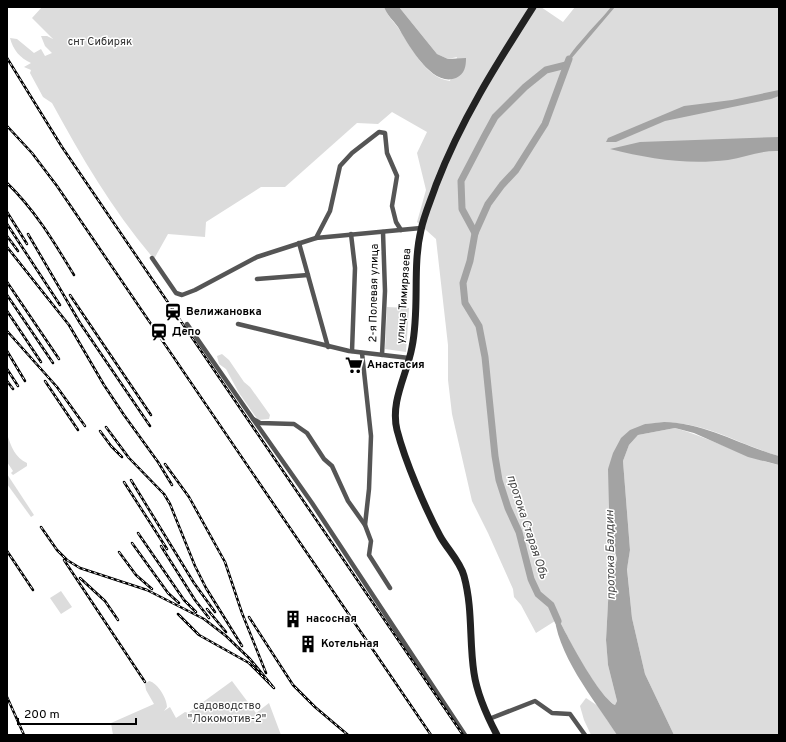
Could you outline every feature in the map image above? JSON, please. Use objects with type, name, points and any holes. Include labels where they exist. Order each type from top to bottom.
[{"type":"street","name":"улица Тимирязева","points":[[497,735],[489,719],[474,675],[472,624],[464,576],[434,524],[412,472],[398,431],[396,420],[397,401],[412,345],[421,228],[448,154],[459,130],[487,80],[534,7]]},
{"type":"street","points":[[316,238],[330,211],[340,166],[352,153],[379,132],[385,133],[387,153],[397,176],[392,206],[396,222],[401,230]]},
{"type":"street","points":[[152,258],[176,293],[182,295],[195,290],[257,257],[316,238],[421,228]]},
{"type":"street","name":"2-я Полевая улица","points":[[382,355],[385,291],[384,232]]},
{"type":"street","points":[[351,234],[355,268],[352,351]]},
{"type":"street","points":[[299,243],[328,347]]},
{"type":"street","points":[[257,279],[308,275]]},
{"type":"street","points":[[187,324],[312,503],[465,735]]},
{"type":"street","points":[[238,324],[328,347],[362,353],[409,358]]},
{"type":"street","points":[[362,353],[371,436],[369,489],[365,525]]},
{"type":"street","points":[[253,419],[260,423],[294,424],[307,433],[324,459],[332,466],[348,501],[365,525],[371,541],[369,555],[390,588]]},
{"type":"street","points":[[489,719],[535,701],[552,713],[570,714],[586,735]]},
{"type":"green space","name":"снт Сибиряк","points":[[42,7],[384,7],[418,59],[425,67],[433,74],[450,81],[457,57],[448,59],[437,54],[399,7],[541,7],[563,22],[575,7],[779,7],[779,456],[702,428],[676,423],[657,423],[645,424],[608,469],[608,507],[612,548],[617,559],[609,584],[606,640],[608,665],[617,701],[615,705],[607,699],[590,676],[573,648],[555,611],[555,621],[536,633],[521,605],[514,597],[513,589],[472,501],[452,414],[448,380],[448,345],[436,239],[417,222],[426,190],[417,153],[427,132],[392,112],[378,124],[357,123],[285,187],[261,187],[206,222],[205,237],[168,234],[154,259],[125,222],[99,184],[52,103],[43,97],[30,73],[31,70],[24,67],[31,63],[20,56],[13,46],[10,38],[17,39],[34,53],[41,49],[45,56],[52,53],[45,46],[41,36],[47,36],[53,39],[32,18]]},
{"type":"green space","points":[[387,307],[409,308],[406,352],[385,349]]},
{"type":"green space","points":[[222,354],[229,360],[244,382],[250,387],[270,415],[269,419],[258,420],[239,393],[226,369],[219,364],[217,356]]},
{"type":"green space","points":[[675,428],[766,462],[779,465],[779,735],[674,735],[645,674],[632,618],[627,568],[630,550],[623,461],[629,445],[638,435]]},
{"type":"green space","points":[[7,434],[16,455],[27,463],[27,466],[13,475],[11,473],[13,471],[7,462]]},
{"type":"green space","points":[[7,474],[34,515],[31,517],[7,484]]},
{"type":"green space","points":[[61,591],[72,607],[61,614],[50,598]]},
{"type":"green space","name":"садоводство \"Локомотив-2\"","points":[[149,681],[159,688],[164,696],[167,707],[164,711],[170,707],[176,718],[185,712],[188,713],[232,681],[256,713],[269,703],[281,735],[113,735],[111,723],[154,704],[146,690],[145,684]]},
{"type":"green space","points":[[586,698],[598,706],[617,735],[591,735],[584,720],[580,706]]},
{"type":"shaded area","points":[[384,7],[399,7],[437,54],[448,59],[466,58],[463,72],[456,78],[447,79],[438,77],[430,71],[414,53]]},
{"type":"shaded area","points":[[611,7],[615,7],[565,66],[566,61],[577,46]]},
{"type":"shaded area","points":[[779,90],[779,96],[771,99],[665,121],[616,142],[606,142],[608,138],[684,106],[732,100]]},
{"type":"shaded area","points":[[779,137],[779,151],[754,154],[728,160],[698,162],[669,160],[640,156],[610,149],[640,142]]},
{"type":"shaded area","points":[[664,422],[679,423],[708,430],[779,456],[779,465],[748,457],[694,433],[675,428],[638,435],[629,445],[623,461],[630,550],[627,569],[632,618],[645,674],[674,735],[617,735],[587,691],[568,659],[556,626],[554,610],[590,676],[599,689],[615,705],[617,701],[608,665],[606,640],[609,584],[617,559],[609,531],[608,469],[613,453],[621,438],[630,430],[645,424]]},
{"type":"waterway","name":"протока Старая Обь","points":[[558,621],[551,605],[538,594],[531,579],[519,532],[508,508],[499,480],[495,456],[485,357],[479,326],[465,303],[463,283],[470,261],[475,233],[488,204],[502,185],[516,170],[545,124],[569,59]]},
{"type":"waterway","name":"протока Старая Обь","points":[[475,233],[462,209],[461,181],[484,137],[495,117],[525,87],[546,70],[566,65]]},
{"type":"railway","points":[[7,58],[62,147],[463,735]]},
{"type":"railway","points":[[7,126],[32,153],[57,186],[431,735]]},
{"type":"railway","points":[[7,183],[35,215],[74,275]]},
{"type":"railway","points":[[7,212],[27,244]]},
{"type":"railway","points":[[7,224],[60,305]]},
{"type":"railway","points":[[28,234],[80,323],[150,426]]},
{"type":"railway","points":[[7,236],[18,251]]},
{"type":"railway","points":[[7,247],[69,325],[104,385],[158,462],[172,485]]},
{"type":"railway","points":[[7,282],[59,359]]},
{"type":"railway","points":[[7,295],[53,363]]},
{"type":"railway","points":[[70,295],[151,415]]},
{"type":"railway","points":[[7,311],[41,362]]},
{"type":"railway","points":[[7,331],[57,387],[85,426]]},
{"type":"railway","points":[[7,351],[25,381]]},
{"type":"railway","points":[[7,369],[18,386]]},
{"type":"railway","points":[[7,381],[13,389]]},
{"type":"railway","points":[[45,381],[78,430]]},
{"type":"railway","points":[[106,427],[129,458],[164,494],[170,504],[195,566],[206,588],[242,646]]},
{"type":"railway","points":[[100,431],[111,446],[122,457]]},
{"type":"railway","points":[[165,464],[189,497],[225,562],[242,613],[266,673]]},
{"type":"railway","points":[[131,480],[194,583],[215,612]]},
{"type":"railway","points":[[124,482],[167,549]]},
{"type":"railway","points":[[41,527],[57,550],[67,560],[80,568],[147,590],[204,619],[226,636],[250,659],[274,688],[249,663],[199,635],[178,614]]},
{"type":"railway","points":[[138,533],[184,600],[196,612]]},
{"type":"railway","points":[[132,543],[168,593],[179,603]]},
{"type":"railway","points":[[161,546],[195,600],[209,618]]},
{"type":"railway","points":[[7,551],[33,590]]},
{"type":"railway","points":[[119,552],[136,575],[152,589]]},
{"type":"railway","points":[[64,560],[145,682]]},
{"type":"railway","points":[[80,578],[105,601],[118,620]]},
{"type":"railway","points":[[207,609],[226,632]]},
{"type":"railway","points":[[249,617],[293,685],[315,707],[348,735]]},
{"type":"railway","points":[[7,697],[24,735]]},
{"type":"place","name":"Велижановка","points":[[173,312]]},
{"type":"place","name":"Депо","points":[[159,332]]},
{"type":"place","name":"Анастасия","points":[[354,365]]},
{"type":"place","name":"насосная","points":[[293,619]]},
{"type":"place","name":"Котельная","points":[[308,644]]},
{"type":"water label","name":"протока Балдин","points":[[611,555]]}]
